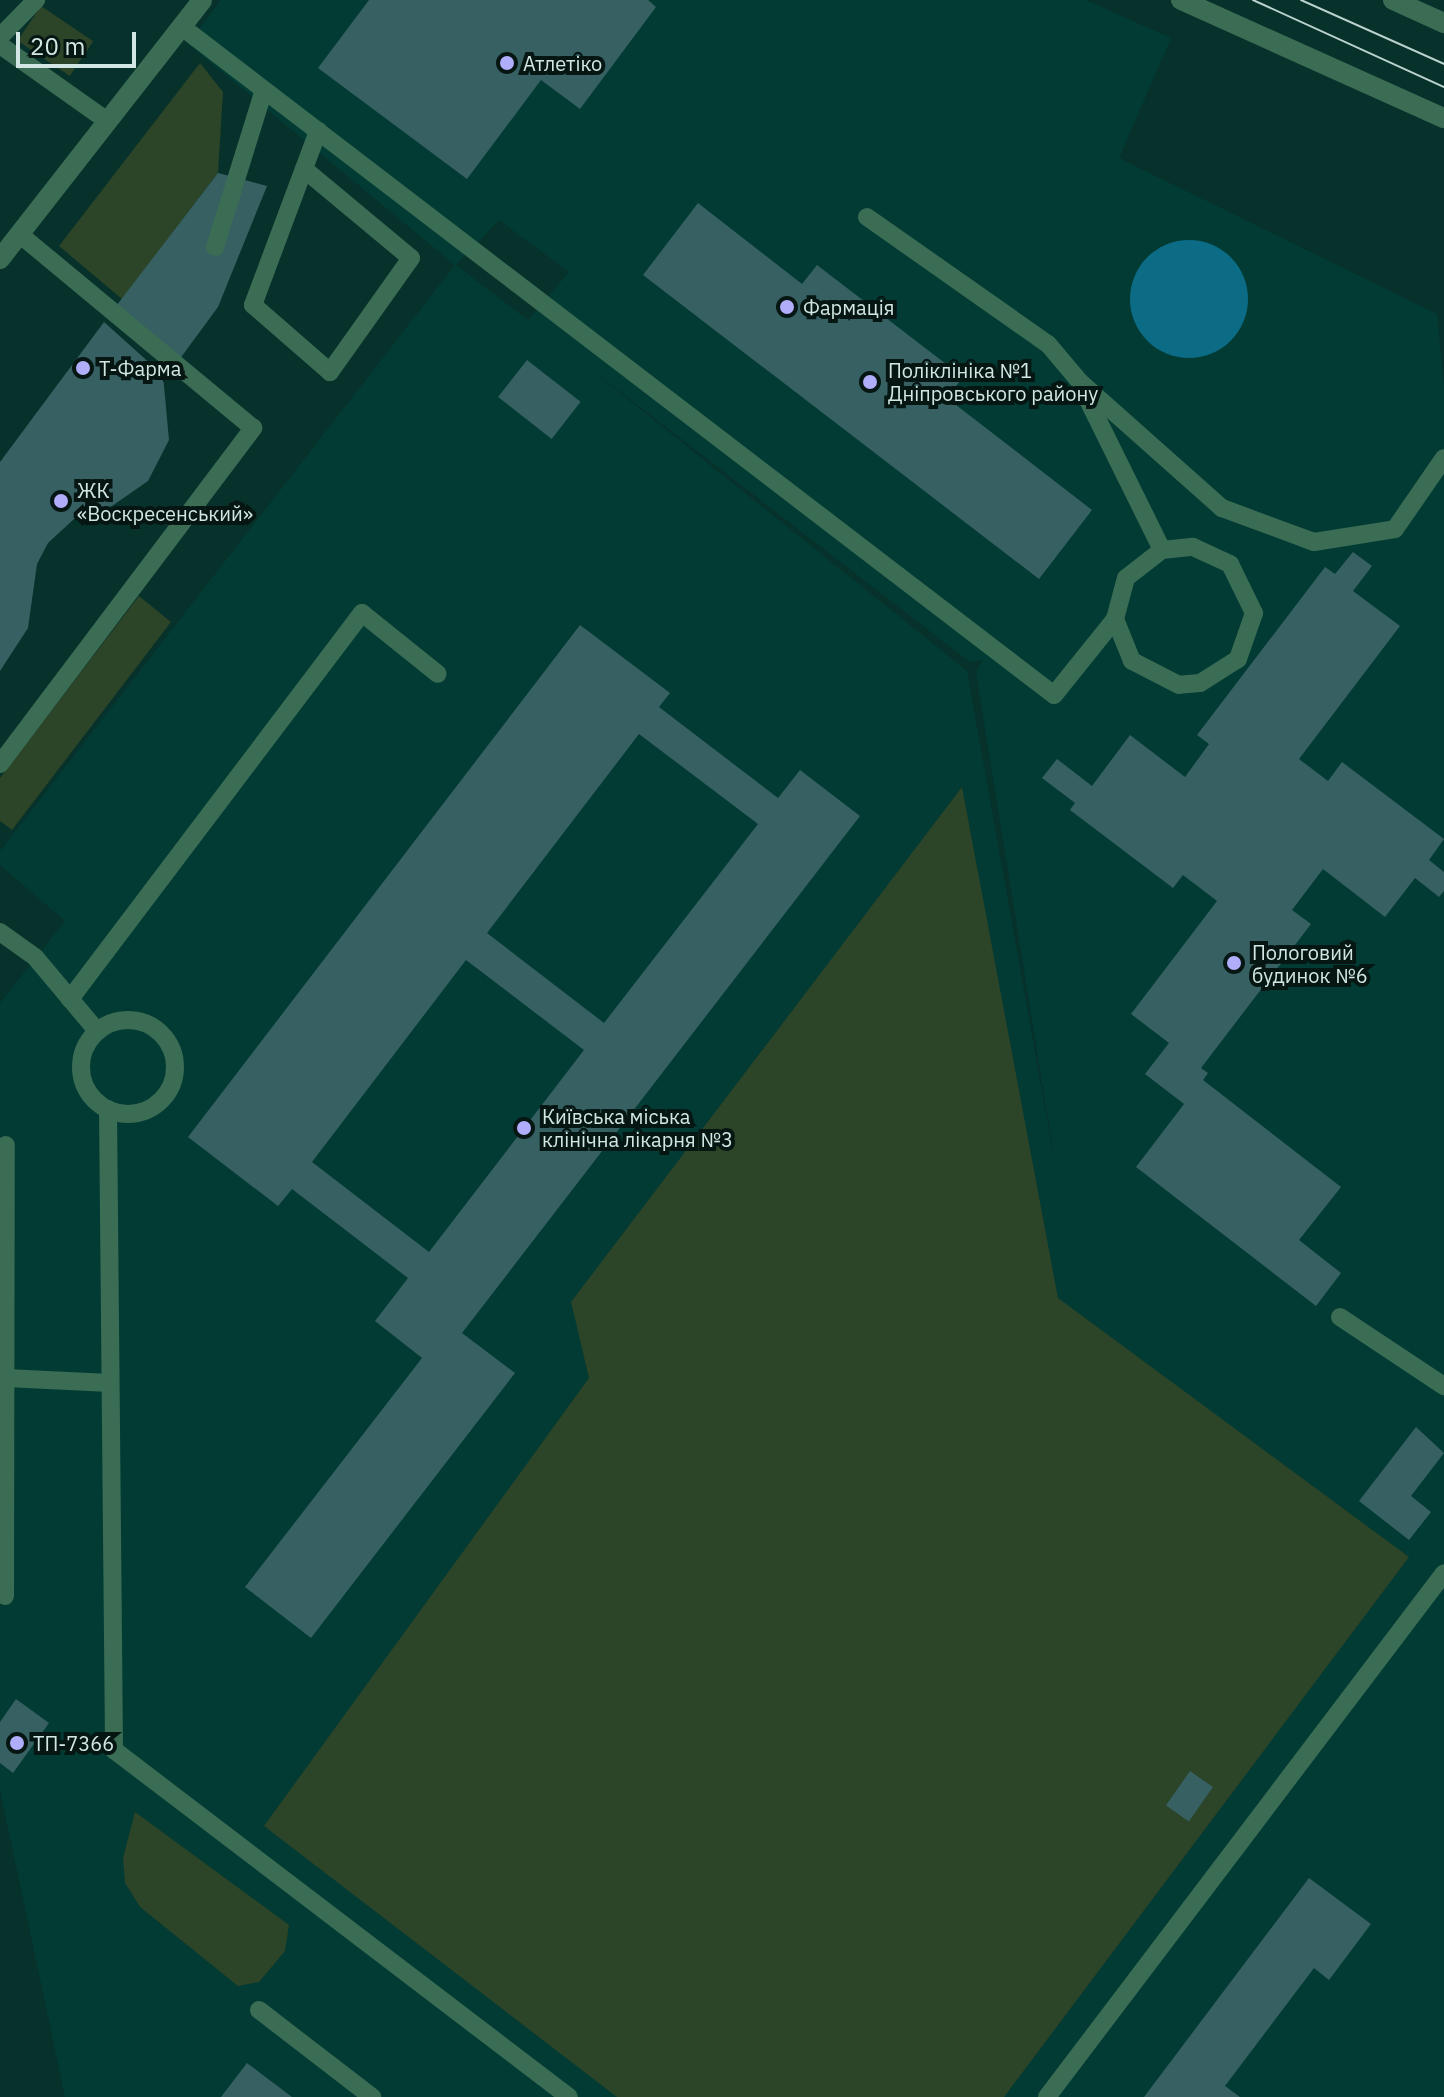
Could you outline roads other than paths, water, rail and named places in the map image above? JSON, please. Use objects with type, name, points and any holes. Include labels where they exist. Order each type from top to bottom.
[{"type":"street","points":[[0,259],[202,0]]},
{"type":"street","points":[[1181,0],[1444,118]]},
{"type":"street","points":[[1393,0],[1444,23]]},
{"type":"lane","points":[[0,37],[36,0]]},
{"type":"lane","points":[[182,27],[1054,695],[1115,619],[1126,578],[1162,550],[1210,551],[1242,578],[1254,613],[1238,659],[1200,683],[1164,682],[1132,661],[1115,619]]},
{"type":"lane","points":[[0,45],[106,120]]},
{"type":"lane","points":[[215,247],[264,90]]},
{"type":"lane","points":[[304,169],[411,258],[330,372],[253,305],[318,131]]},
{"type":"lane","points":[[867,217],[1048,344],[1080,382],[1222,508],[1314,542],[1395,529],[1444,458]]},
{"type":"lane","points":[[0,764],[253,428],[19,234]]},
{"type":"lane","points":[[1080,382],[1162,550]]},
{"type":"lane","points":[[70,999],[362,613],[438,674]]},
{"type":"lane","points":[[0,932],[35,957],[97,1031]]},
{"type":"lane","points":[[127,1020],[149,1025],[162,1034],[176,1064],[159,1103],[129,1114],[108,1109],[85,1086],[81,1070],[97,1031],[127,1020]]},
{"type":"lane","points":[[108,1109],[114,1750],[569,2097]]},
{"type":"lane","points":[[5,1596],[6,1145]]},
{"type":"lane","points":[[1340,1317],[1444,1386]]},
{"type":"lane","points":[[6,1378],[110,1383]]},
{"type":"lane","points":[[1047,2097],[1444,1573]]},
{"type":"lane","points":[[259,2010],[372,2097]]},
{"type":"tram line","points":[[1253,0],[1444,87]]},
{"type":"tram line","points":[[1301,0],[1444,64]]},
{"type":"place","name":"Атлетіко","points":[[507,63]]},
{"type":"place","name":"Фармація","points":[[787,307]]},
{"type":"place","name":"Т-Фарма","points":[[83,368]]},
{"type":"place","name":"Поліклініка №1 Дніпровського району","points":[[870,382]]},
{"type":"place","name":"ЖК «Воскресенський»","points":[[61,501]]},
{"type":"place","name":"Пологовий будинок №6","points":[[1234,963]]},
{"type":"place","name":"Київська міська клінічна лікарня №3","points":[[524,1128]]},
{"type":"place","name":"ТП-7366","points":[[17,1743]]}]
